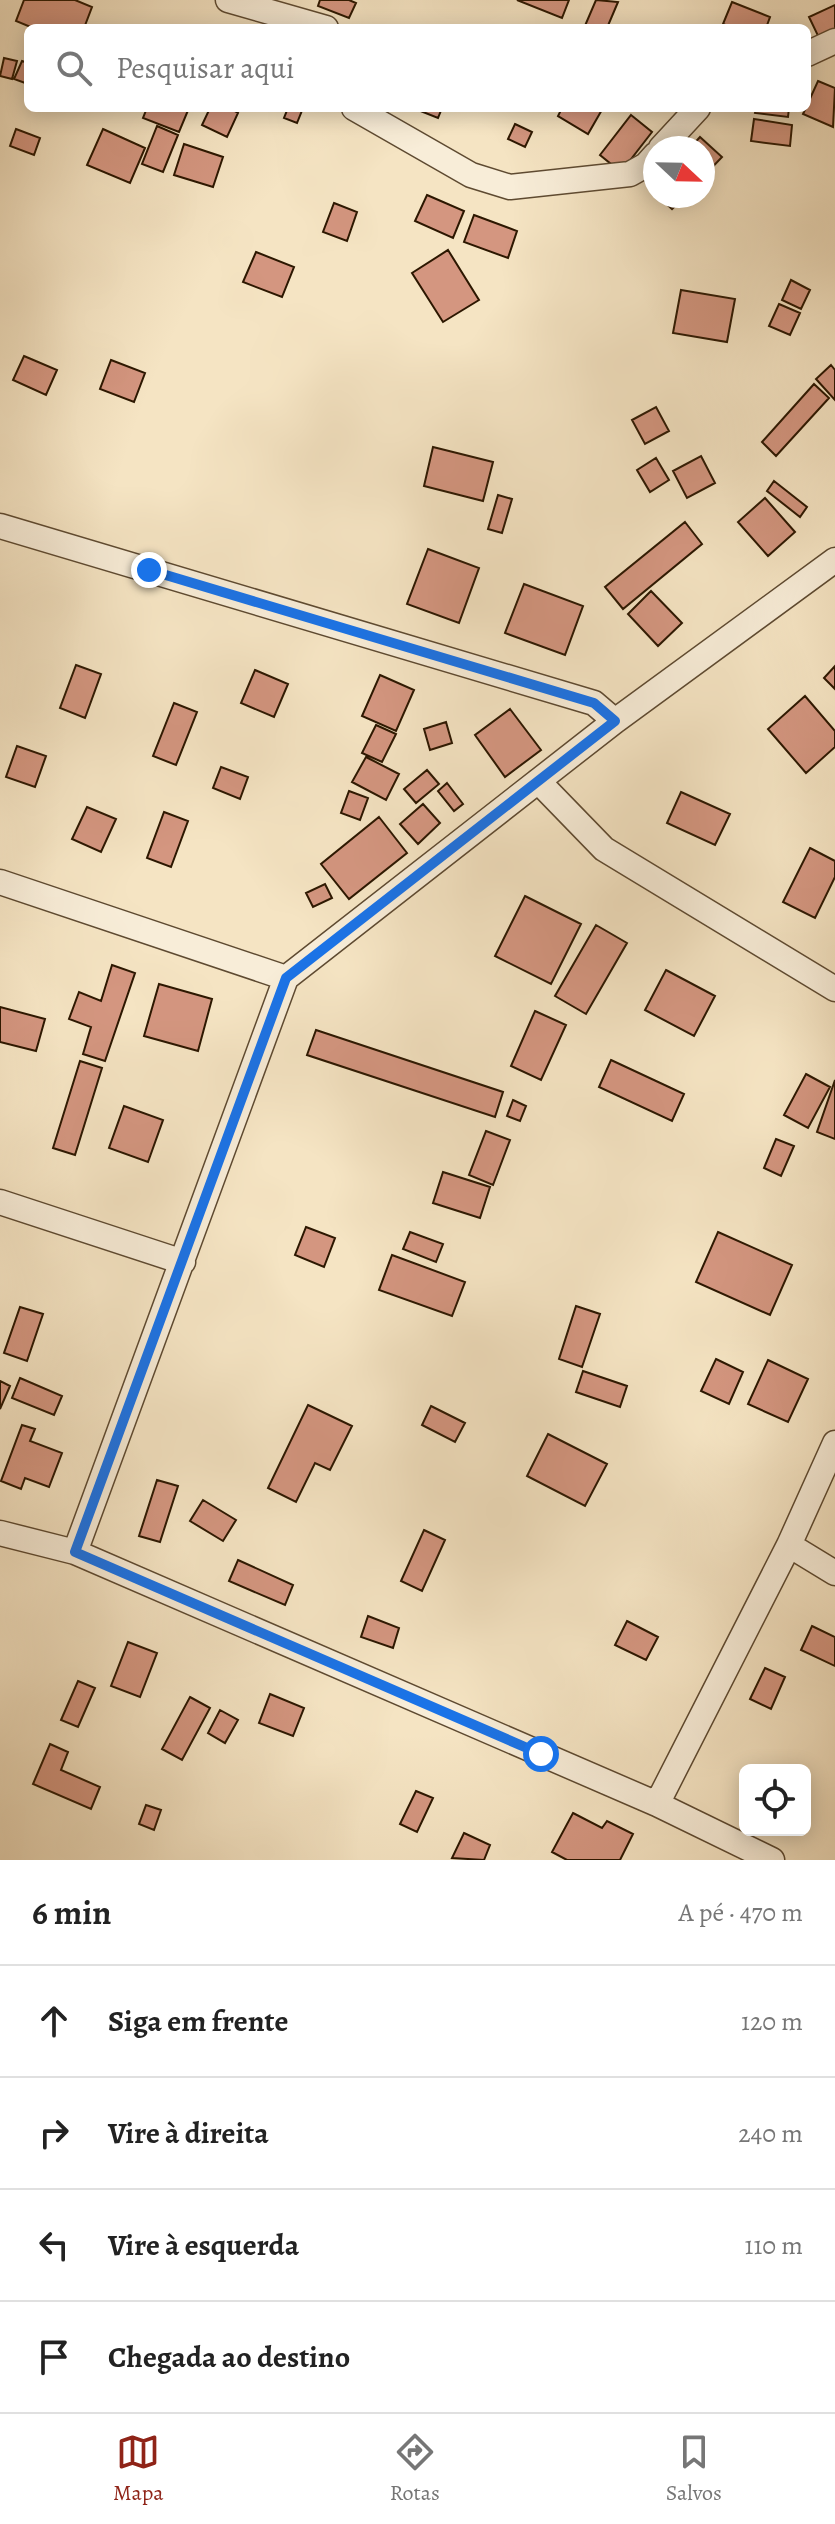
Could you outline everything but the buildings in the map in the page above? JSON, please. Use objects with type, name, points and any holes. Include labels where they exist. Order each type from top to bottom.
[{"type":"street","points":[[228,0],[312,24]]},
{"type":"street","points":[[811,52],[835,41]]},
{"type":"street","points":[[361,112],[471,175],[510,187],[630,174],[643,167]]},
{"type":"street","points":[[672,136],[694,112]]},
{"type":"street","points":[[0,526],[594,703],[615,721]]},
{"type":"street","points":[[75,1552],[286,978],[615,721],[835,560]]},
{"type":"street","points":[[538,781],[604,849],[835,989]]},
{"type":"street","points":[[0,882],[286,978]]},
{"type":"street","points":[[0,1202],[183,1262]]},
{"type":"street","points":[[657,1804],[789,1545],[835,1443]]},
{"type":"street","points":[[0,1533],[75,1552],[657,1804],[772,1860]]},
{"type":"street","points":[[789,1545],[835,1573]]},
{"type":"route","points":[[149,570],[594,703],[615,721],[286,978],[75,1552],[541,1754]]}]
